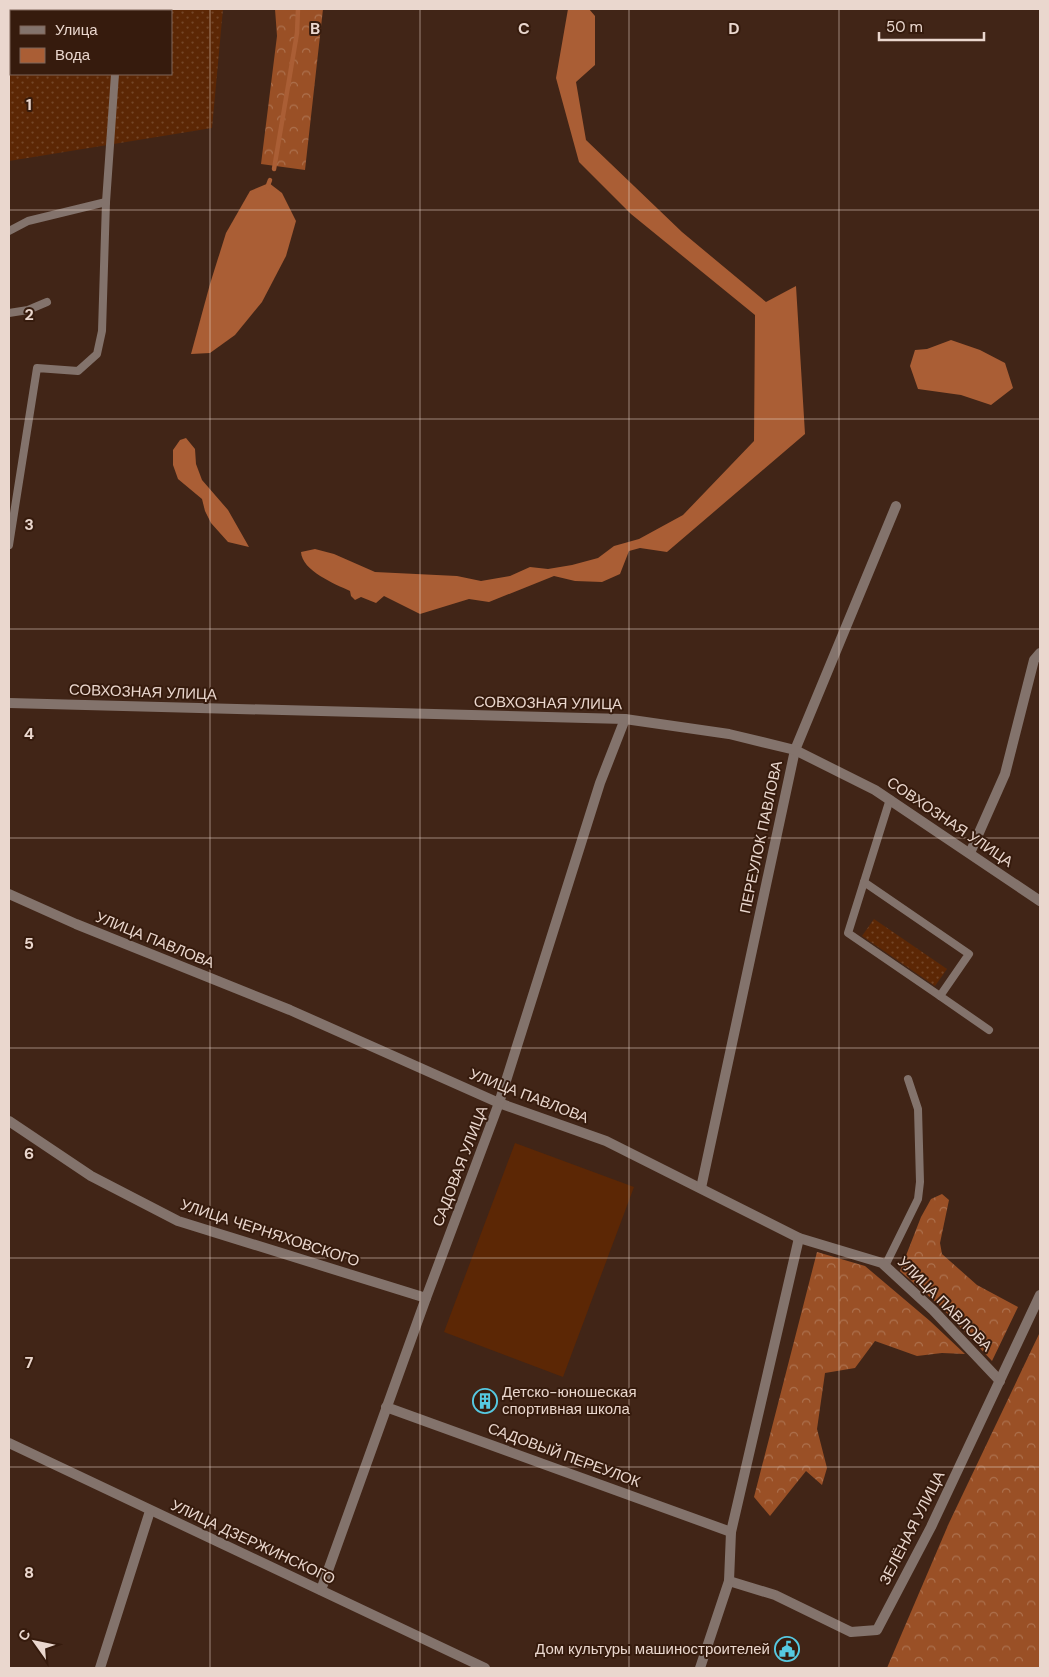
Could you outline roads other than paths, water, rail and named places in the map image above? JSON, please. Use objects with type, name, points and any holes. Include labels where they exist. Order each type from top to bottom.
[{"type":"street","name":"ПЕРЕУЛОК ПАВЛОВА","points":[[701,1188],[795,750],[896,506]]},
{"type":"street","points":[[970,853],[1005,774],[1034,660],[1040,653]]},
{"type":"street","name":"СОВХОЗНАЯ УЛИЦА","points":[[9,703],[625,719],[729,734],[795,750],[876,790],[1040,901]]},
{"type":"street","name":"САДОВАЯ УЛИЦА","points":[[321,1590],[386,1407],[499,1104],[600,783],[625,719]]},
{"type":"street","name":"УЛИЦА ПАВЛОВА","points":[[9,894],[76,924],[290,1010],[499,1104],[606,1141],[799,1238],[882,1263],[933,1310],[1000,1381]]},
{"type":"street","name":"УЛИЦА ЧЕРНЯХОВСКОГО","points":[[9,1121],[91,1176],[178,1221],[426,1298]]},
{"type":"street","points":[[700,1668],[728,1581],[731,1532],[799,1238]]},
{"type":"street","name":"ЗЕЛЁНАЯ УЛИЦА","points":[[728,1581],[775,1595],[851,1632],[877,1630],[931,1527],[1040,1295]]},
{"type":"street","name":"САДОВЫЙ ПЕРЕУЛОК","points":[[386,1407],[731,1532]]},
{"type":"street","name":"УЛИЦА ДЗЕРЖИНСКОГО","points":[[9,1443],[484,1668]]},
{"type":"street","points":[[100,1668],[150,1511]]},
{"type":"lane","points":[[9,545],[37,368],[78,371],[97,354],[102,331],[106,202],[116,75]]},
{"type":"lane","points":[[9,231],[28,221],[106,202]]},
{"type":"lane","points":[[9,313],[28,310],[47,302]]},
{"type":"lane","points":[[890,800],[848,933],[989,1030]]},
{"type":"lane","points":[[864,882],[969,954],[940,996]]},
{"type":"lane","points":[[885,1266],[918,1199],[920,1182],[918,1109],[908,1079]]},
{"type":"water","points":[[568,9],[589,9],[595,16],[595,65],[576,82],[586,140],[682,232],[766,302],[796,286],[805,434],[667,552],[640,548],[629,551],[620,574],[602,582],[575,581],[554,576],[489,602],[469,599],[420,614],[384,596],[376,603],[361,597],[355,600],[351,596],[350,591],[328,581],[313,571],[303,559],[301,552],[315,549],[334,554],[375,572],[457,576],[481,581],[510,576],[530,567],[548,569],[572,565],[598,558],[614,546],[639,539],[683,515],[754,441],[755,315],[631,214],[579,162],[556,78]]},
{"type":"water","points":[[269,183],[282,193],[296,221],[286,256],[262,302],[235,335],[210,353],[191,354],[226,233],[250,191]]},
{"type":"water","points":[[951,340],[980,350],[1005,363],[1013,388],[991,405],[961,395],[918,389],[910,366],[915,350],[927,349]]},
{"type":"water","points":[[186,438],[195,449],[196,464],[202,480],[228,510],[249,547],[228,542],[211,523],[202,499],[178,479],[173,465],[173,450],[180,440]]},
{"type":"waterway","points":[[274,169],[297,33],[298,9]]},
{"type":"waterway","points":[[267,188],[270,180]]},
{"type":"place","name":"Детско-юношеская спортивная школа","points":[[485,1401]]},
{"type":"place","name":"Дом культуры машиностроителей","points":[[787,1649]]}]
